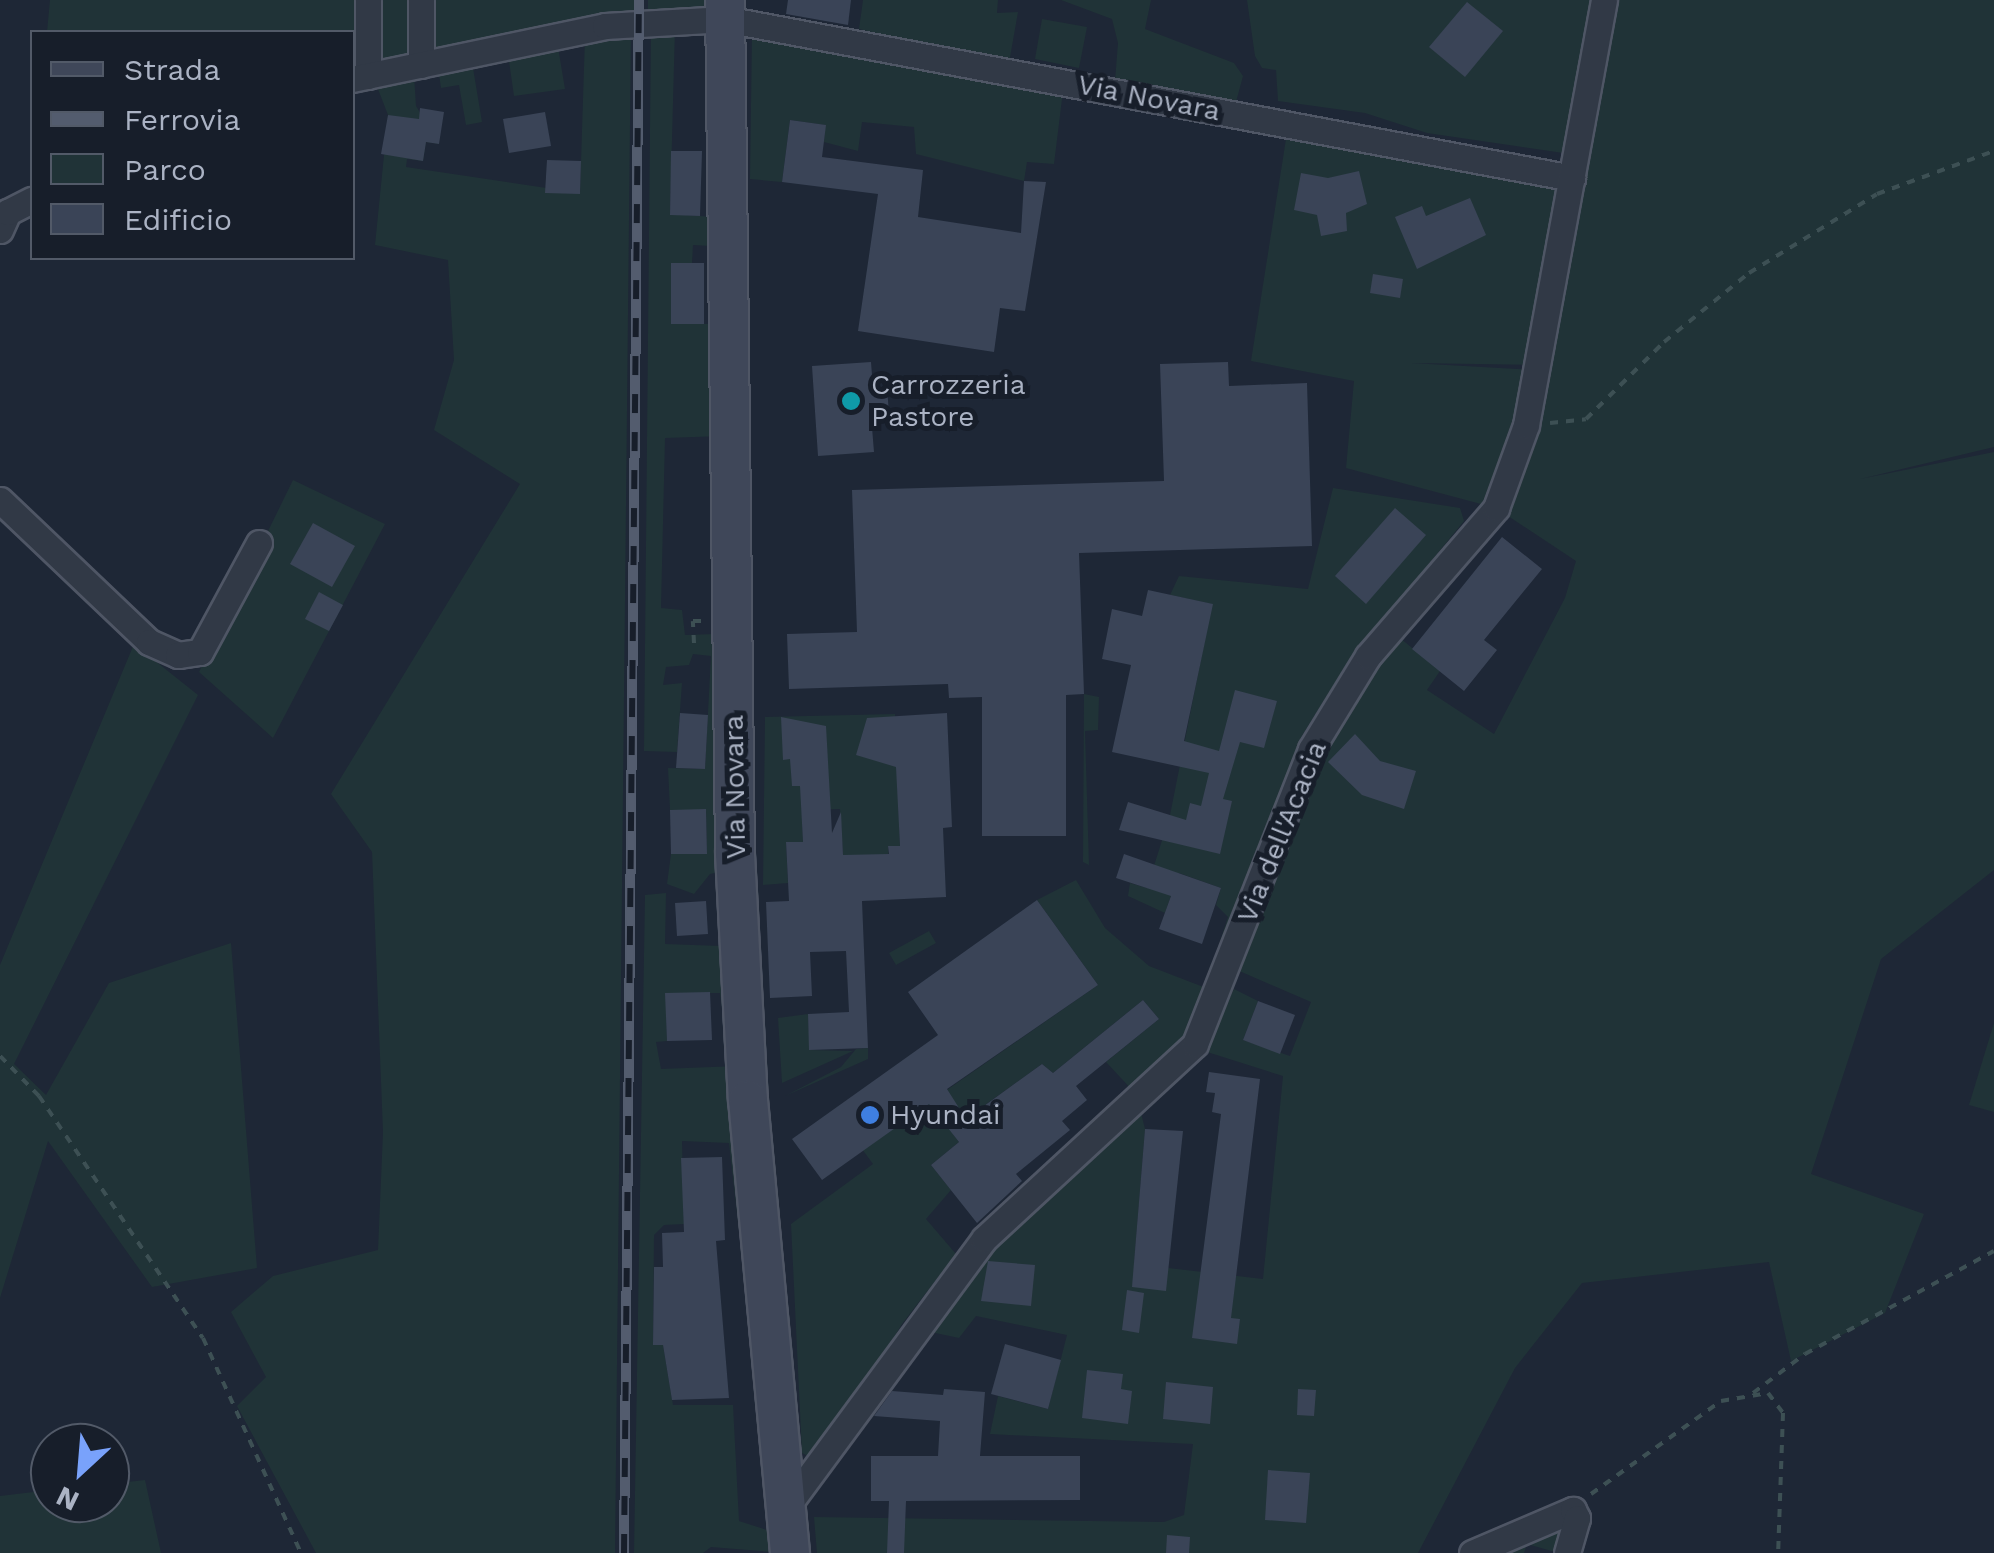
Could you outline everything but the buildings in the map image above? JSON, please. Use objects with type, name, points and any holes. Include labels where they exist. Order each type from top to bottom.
[{"type":"main road","name":"Via Novara","points":[[725,10],[735,854],[748,1100],[790,1553]]},
{"type":"street","points":[[368,0],[360,77],[421,65],[605,13],[725,10]]},
{"type":"street","points":[[421,65],[422,0]]},
{"type":"street","name":"Via dell'Acacia","points":[[785,1508],[984,1239],[1194,1044],[1311,749],[1368,656],[1496,508],[1526,425],[1604,0]]},
{"type":"street","name":"Via Novara","points":[[725,10],[1572,178]]},
{"type":"street","points":[[3,218],[30,201]]},
{"type":"street","points":[[0,500],[149,642],[178,655],[200,652],[259,543]]},
{"type":"street","points":[[1472,1553],[1573,1510]]},
{"type":"street","points":[[1567,1553],[1573,1510]]},
{"type":"path","points":[[1526,425],[1586,419],[1664,342],[1749,273],[1877,194],[1994,151]]},
{"type":"path","points":[[0,1056],[40,1096],[203,1338],[301,1553]]},
{"type":"path","points":[[1573,1510],[1677,1428],[1722,1402],[1753,1392],[1805,1354],[1994,1251]]},
{"type":"path","points":[[1753,1392],[1768,1393],[1783,1413],[1778,1553]]},
{"type":"green space","points":[[50,0],[361,0],[361,70],[355,72],[355,30],[47,30]]},
{"type":"green space","points":[[375,0],[415,0],[414,57],[374,65]]},
{"type":"green space","points":[[428,0],[634,0],[634,15],[428,54]]},
{"type":"green space","points":[[648,0],[711,0],[709,11],[648,14]]},
{"type":"green space","points":[[863,0],[998,0],[997,13],[1018,12],[1009,63],[859,29]]},
{"type":"green space","points":[[1061,0],[1151,0],[1145,29],[1234,63],[1243,76],[1236,102],[1115,81],[1118,43],[1112,19]]},
{"type":"green space","points":[[1247,0],[1593,0],[1577,155],[1427,133],[1365,113],[1278,101],[1276,70],[1262,68],[1255,56]]},
{"type":"green space","points":[[1613,0],[1994,0],[1994,447],[1860,479],[1994,452],[1994,870],[1881,959],[1811,1174],[1924,1214],[1885,1313],[1791,1361],[1769,1262],[1582,1283],[1515,1368],[1418,1553],[817,1553],[814,1517],[1164,1522],[1184,1515],[1193,1444],[990,1434],[998,1396],[1048,1409],[1067,1335],[976,1316],[959,1338],[926,1331],[993,1243],[1141,1113],[1145,1129],[1134,1264],[1263,1279],[1283,1076],[1204,1051],[1234,989],[1258,1001],[1243,1040],[1290,1056],[1311,1002],[1237,970],[1316,754],[1394,633],[1440,671],[1427,690],[1494,734],[1565,598],[1576,561],[1496,508],[1346,468],[1354,381],[1251,361],[1286,139],[1571,188],[1537,365],[1411,363],[1536,370]]},
{"type":"green space","points":[[1042,19],[1087,27],[1079,68],[1035,59]]},
{"type":"green space","points":[[631,27],[615,1553],[316,1553],[237,1406],[266,1377],[231,1312],[273,1276],[378,1250],[383,1132],[372,852],[331,794],[520,484],[434,430],[454,360],[448,260],[375,245],[388,115],[376,84],[414,75],[416,106],[439,144],[426,142],[423,161],[407,159],[406,167],[580,193],[585,36]]},
{"type":"green space","points":[[651,27],[675,28],[670,214],[714,217],[711,246],[693,245],[692,263],[671,264],[671,324],[722,324],[723,436],[665,438],[661,608],[682,610],[685,635],[716,634],[732,869],[710,874],[694,894],[667,884],[671,854],[707,854],[706,810],[670,810],[668,768],[705,769],[711,656],[693,654],[689,665],[666,667],[663,685],[682,683],[677,752],[644,751]]},
{"type":"green space","points":[[752,31],[1063,91],[1054,164],[1027,162],[1024,181],[916,154],[914,127],[862,122],[858,151],[824,142],[825,125],[790,120],[782,182],[750,179]]},
{"type":"green space","points":[[558,47],[565,89],[514,96],[508,54]]},
{"type":"green space","points":[[472,62],[482,122],[466,125],[459,85],[441,88],[438,67]]},
{"type":"green space","points":[[293,480],[385,524],[273,738],[199,672]]},
{"type":"green space","points":[[1333,488],[1460,508],[1464,521],[1346,665],[1300,739],[1226,955],[1216,954],[1228,917],[1216,905],[1221,888],[1179,873],[1165,913],[1128,896],[1130,883],[1147,888],[1170,815],[1212,604],[1170,595],[1179,576],[1308,589]]},
{"type":"green space","points":[[134,644],[198,695],[14,1064],[46,1095],[109,983],[231,943],[257,1268],[152,1287],[48,1141],[0,1298],[0,965]]},
{"type":"green space","points":[[1084,694],[1099,697],[1098,730],[1085,731],[1089,865],[1083,862]]},
{"type":"green space","points":[[895,714],[900,846],[888,847],[889,863],[843,855],[840,809],[802,810],[803,842],[786,843],[788,883],[763,885],[765,717]]},
{"type":"green space","points":[[1076,880],[1105,928],[1149,966],[1206,988],[1191,1042],[1134,1092],[1106,1062],[1159,1019],[1143,1000],[1053,1073],[1042,1064],[950,1130],[959,1142],[931,1165],[951,1190],[926,1219],[956,1254],[902,1324],[828,1445],[808,1456],[802,1453],[791,1224],[873,1164],[862,1149],[1098,985],[1037,900]]},
{"type":"green space","points":[[666,893],[665,944],[721,946],[736,1019],[724,1022],[720,993],[666,993],[667,1041],[656,1042],[661,1069],[737,1066],[747,1222],[738,1222],[729,1143],[682,1141],[684,1224],[664,1225],[654,1235],[653,1345],[663,1345],[673,1405],[733,1405],[739,1521],[770,1531],[784,1553],[711,1547],[703,1553],[634,1553],[645,895]]},
{"type":"green space","points":[[929,931],[936,943],[896,965],[889,953]]},
{"type":"green space","points":[[808,1014],[810,1050],[853,1051],[782,1083],[778,1018]]},
{"type":"green space","points":[[1994,1023],[1994,1112],[1969,1105]]},
{"type":"green space","points":[[868,1048],[868,1059],[785,1096],[841,1067],[856,1049]]},
{"type":"green space","points":[[145,1480],[161,1553],[0,1553],[0,1496],[30,1492],[30,1523],[130,1523],[130,1482]]},
{"type":"green space","points":[[1550,1525],[1560,1529],[1555,1552],[1527,1544],[1524,1553],[1493,1553]]},
{"type":"railway","points":[[624,1553],[639,0]]},
{"type":"place","name":"Carrozzeria Pastore","points":[[851,401]]},
{"type":"place","name":"Hyundai","points":[[870,1115]]}]
